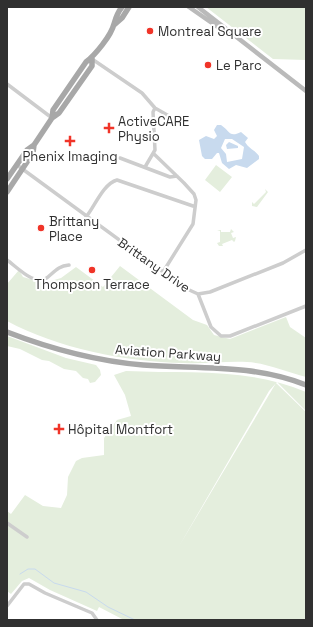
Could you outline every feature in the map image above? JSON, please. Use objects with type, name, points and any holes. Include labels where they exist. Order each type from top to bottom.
[{"type":"main road","points":[[114,25],[116,16],[122,7]]},
{"type":"main road","points":[[7,192],[9,182],[17,165],[28,150],[34,145],[52,118],[53,110],[86,62],[92,59],[114,25],[122,18],[129,7]]},
{"type":"main road","points":[[189,7],[240,42],[306,91]]},
{"type":"main road","points":[[198,7],[240,42]]},
{"type":"main road","points":[[9,182],[22,170],[33,153],[34,145]]},
{"type":"main road","name":"Aviation Parkway","points":[[7,330],[28,339],[71,353],[112,361],[149,365],[251,370],[281,376],[306,385]]},
{"type":"street","points":[[92,59],[142,93],[155,108],[169,116]]},
{"type":"street","points":[[7,84],[52,118]]},
{"type":"street","points":[[145,167],[154,154],[155,137],[153,112],[155,108]]},
{"type":"street","points":[[154,154],[194,194],[196,200],[194,206],[193,224],[163,272]]},
{"type":"street","points":[[120,158],[170,177],[177,176]]},
{"type":"street","name":"Brittany Drive","points":[[17,165],[185,288],[198,294],[207,293],[238,282],[284,263],[305,252]]},
{"type":"street","points":[[86,217],[95,207],[105,187],[112,181],[121,180],[194,206]]},
{"type":"street","points":[[7,260],[32,279],[40,280],[48,277],[60,266],[70,264]]},
{"type":"street","points":[[198,294],[214,332],[221,336],[230,336],[306,306]]},
{"type":"street","points":[[7,523],[27,537]]},
{"type":"street","points":[[7,606],[24,584],[29,584],[92,613],[97,620]]},
{"type":"green space","points":[[206,7],[306,7],[306,60],[273,59]]},
{"type":"green space","points":[[216,165],[232,177],[220,192],[205,180]]},
{"type":"green space","points":[[265,189],[268,192],[257,207],[252,206],[252,202],[254,204],[266,192]]},
{"type":"green space","points":[[231,229],[234,232],[231,233],[233,238],[236,237],[235,241],[234,242],[232,240],[222,244],[223,246],[219,246],[217,243],[220,242],[220,231],[217,230],[221,230],[221,232],[230,232]]},
{"type":"green space","points":[[120,266],[193,320],[207,325],[214,335],[230,339],[286,317],[290,327],[306,338],[306,377],[254,363],[161,362],[138,360],[92,352],[48,339],[7,321],[7,284],[19,270],[23,277],[44,283],[61,278],[76,267],[103,287]]},
{"type":"green space","points":[[7,336],[66,358],[96,365],[100,370],[101,375],[95,382],[90,383],[88,379],[83,378],[76,371],[64,369],[20,349],[7,346]]},
{"type":"green space","points":[[126,371],[217,373],[239,375],[277,382],[276,383],[306,412],[306,620],[124,620],[99,607],[97,611],[50,590],[29,578],[22,581],[11,594],[7,591],[7,511],[11,514],[25,495],[43,506],[61,508],[67,495],[68,477],[76,461],[82,458],[104,455],[104,438],[117,420],[131,416],[125,395],[114,375]],"holes":[[[276,383],[178,548],[269,391]]]},
{"type":"green space","points":[[277,382],[306,392],[306,411]]},
{"type":"water","points":[[217,125],[221,125],[232,134],[241,132],[248,138],[245,142],[259,156],[259,159],[247,168],[236,165],[229,169],[222,163],[219,153],[217,153],[212,159],[205,159],[202,156],[199,140],[206,136],[214,139],[217,136],[214,130]],"holes":[[[225,139],[232,139],[244,147],[242,159],[227,162],[226,154],[221,148]]]},
{"type":"water","points":[[229,142],[238,146],[238,148],[227,149],[226,145]]},
{"type":"waterway","points":[[20,574],[28,569],[35,569],[54,583],[86,592],[108,607],[135,620]]},
{"type":"place","name":"Montreal Square","points":[[150,31]]},
{"type":"place","name":"Le Parc","points":[[208,65]]},
{"type":"place","name":"ActiveCARE Physio","points":[[109,128]]},
{"type":"place","name":"Phenix Imaging","points":[[70,141]]},
{"type":"place","name":"Brittany Place","points":[[41,228]]},
{"type":"place","name":"Thompson Terrace","points":[[92,270]]},
{"type":"place","name":"Hôpital Montfort","points":[[59,429]]}]
